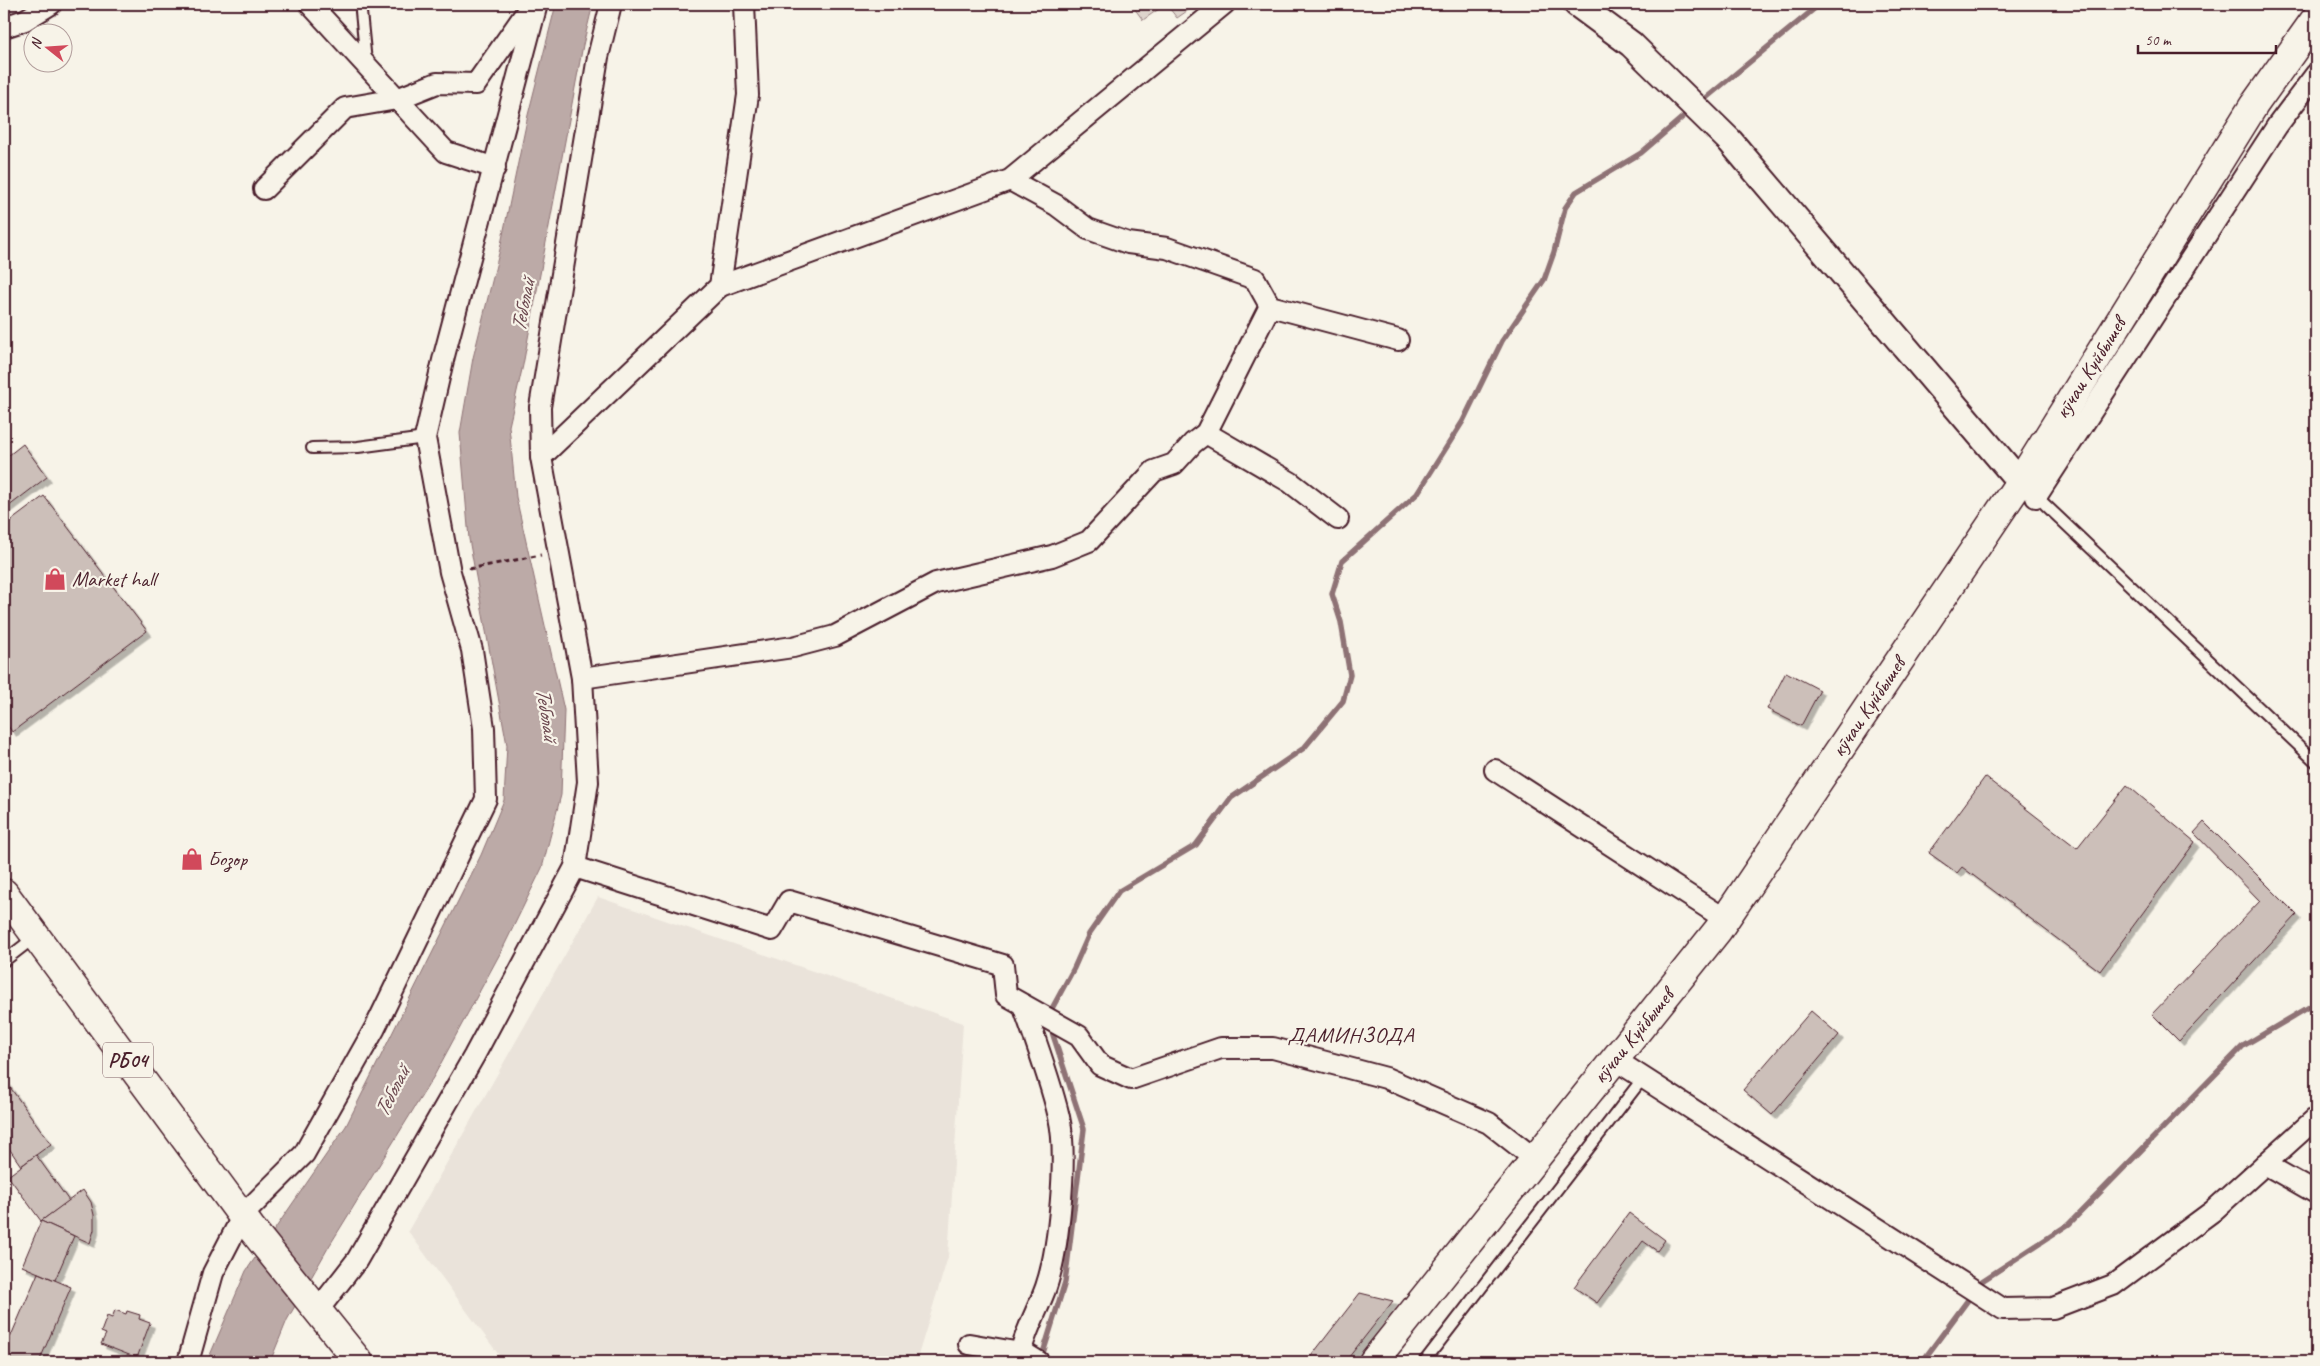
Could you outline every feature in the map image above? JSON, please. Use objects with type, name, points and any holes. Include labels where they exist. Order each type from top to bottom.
[{"type":"main road","name":"кӯчаи Куйбышев","points":[[1373,1362],[1725,920],[2028,489],[2254,105],[2316,18]]},
{"type":"main road","name":"РБ04","points":[[4,893],[247,1221],[359,1362]]},
{"type":"main road","name":"РБ04","points":[[318,1310],[349,1362]]},
{"type":"street","points":[[4,27],[25,20],[51,4]]},
{"type":"street","points":[[310,4],[446,152],[494,168]]},
{"type":"street","points":[[264,189],[345,108],[397,99],[437,83],[476,84],[532,4]]},
{"type":"street","points":[[188,1362],[213,1273],[247,1221],[304,1154],[375,1028],[486,799],[484,728],[472,650],[450,572],[425,438],[444,356],[537,4]]},
{"type":"street","points":[[318,1310],[357,1260],[474,1056],[575,867],[588,782],[582,678],[541,457],[540,407],[598,57],[611,4]]},
{"type":"street","points":[[720,286],[748,95],[744,4]]},
{"type":"street","points":[[541,457],[720,286],[1010,180],[1224,4]]},
{"type":"street","points":[[1577,4],[1631,44],[1730,141],[2028,489],[2277,126],[2316,74]]},
{"type":"street","points":[[1010,180],[1056,205],[1088,229],[1128,243],[1167,248],[1254,279],[1270,306],[1398,340]]},
{"type":"street","points":[[582,678],[793,647],[835,636],[936,583],[1052,556],[1089,540],[1154,471],[1174,464],[1193,443],[1206,434],[1270,306]]},
{"type":"street","points":[[1206,434],[1290,482],[1338,520]]},
{"type":"street","points":[[1495,770],[1725,920]]},
{"type":"street","points":[[575,867],[772,930],[789,901],[1003,964],[1006,995],[1079,1036],[1100,1065],[1131,1079],[1222,1048],[1273,1048],[1386,1078],[1489,1123],[1535,1159]]},
{"type":"street","points":[[1031,1010],[1059,1119],[1062,1171],[1056,1237],[1046,1286],[1027,1328],[1022,1347],[1032,1358]]},
{"type":"street","points":[[1614,1059],[2004,1309],[2053,1308],[2114,1285],[2213,1211],[2316,1118]]},
{"type":"street","points":[[2266,1164],[2316,1193]]},
{"type":"street","points":[[969,1344],[1032,1358]]},
{"type":"lane","points":[[362,4],[361,12],[366,65]]},
{"type":"lane","points":[[312,448],[358,447],[425,438]]},
{"type":"lane","points":[[2028,489],[2316,762]]},
{"type":"lane","points":[[4,961],[36,936]]},
{"type":"lane","points":[[1424,1362],[1644,1078]]},
{"type":"path","points":[[463,570],[545,554]]},
{"type":"shaded area","points":[[1131,4],[1166,4],[1143,20]]},
{"type":"shaded area","points":[[1166,4],[1197,4],[1177,18]]},
{"type":"shaded area","points":[[598,897],[963,1023],[948,1257],[916,1362],[504,1362],[408,1231]]},
{"type":"water","name":"Теболай","points":[[556,4],[593,4],[583,45],[523,365],[509,426],[516,497],[564,710],[561,795],[542,868],[503,948],[434,1076],[328,1248],[287,1320],[270,1362],[207,1362],[246,1271],[346,1126],[481,855],[504,800],[507,745],[469,539],[460,433],[473,358],[500,249],[528,115]]},
{"type":"building","points":[[23,444],[47,477],[4,510],[4,459]]},
{"type":"building","name":"Market hall","points":[[44,496],[147,631],[12,732],[4,720],[4,526]]},
{"type":"building","points":[[1786,672],[1820,690],[1801,726],[1767,709]]},
{"type":"building","points":[[1985,777],[2077,848],[2127,785],[2195,842],[2100,971],[1962,867],[1957,873],[1929,853]]},
{"type":"building","points":[[2204,822],[2297,915],[2179,1041],[2152,1014],[2260,901],[2194,833]]},
{"type":"building","points":[[1811,1011],[1839,1035],[1772,1115],[1743,1090]]},
{"type":"building","points":[[4,1079],[51,1144],[21,1166],[4,1141]]},
{"type":"building","points":[[36,1155],[69,1201],[41,1221],[8,1176]]},
{"type":"building","points":[[83,1190],[91,1202],[94,1215],[94,1230],[90,1243],[41,1221]]},
{"type":"building","points":[[1629,1213],[1665,1240],[1657,1251],[1643,1241],[1597,1303],[1574,1287]]},
{"type":"building","points":[[41,1221],[74,1236],[55,1280],[22,1266]]},
{"type":"building","points":[[38,1273],[71,1287],[39,1362],[4,1362],[4,1352]]},
{"type":"building","points":[[1360,1293],[1393,1301],[1345,1362],[1311,1362],[1308,1360]]},
{"type":"building","points":[[115,1310],[126,1314],[127,1311],[140,1315],[139,1319],[150,1323],[137,1358],[101,1344],[106,1334],[101,1332],[107,1316],[112,1318]]},
{"type":"waterway","points":[[1700,103],[1820,4]]},
{"type":"waterway","points":[[1049,1014],[1074,968],[1089,934],[1119,891],[1196,845],[1231,798],[1304,748],[1343,701],[1350,675],[1341,622],[1332,594],[1342,561],[1417,494],[1463,421],[1502,341],[1544,280],[1554,252],[1565,208],[1576,192],[1641,153],[1691,110]]},
{"type":"waterway","points":[[1922,1362],[1982,1281],[2069,1224],[2243,1046],[2316,1003]]},
{"type":"waterway","points":[[1043,1353],[1065,1282],[1084,1129],[1050,1026]]},
{"type":"place","name":"Market hall","points":[[55,579]]},
{"type":"place","name":"Бозор","points":[[192,859]]},
{"type":"district","name":"ДАМИНЗОДА","points":[[1351,1034]]}]
